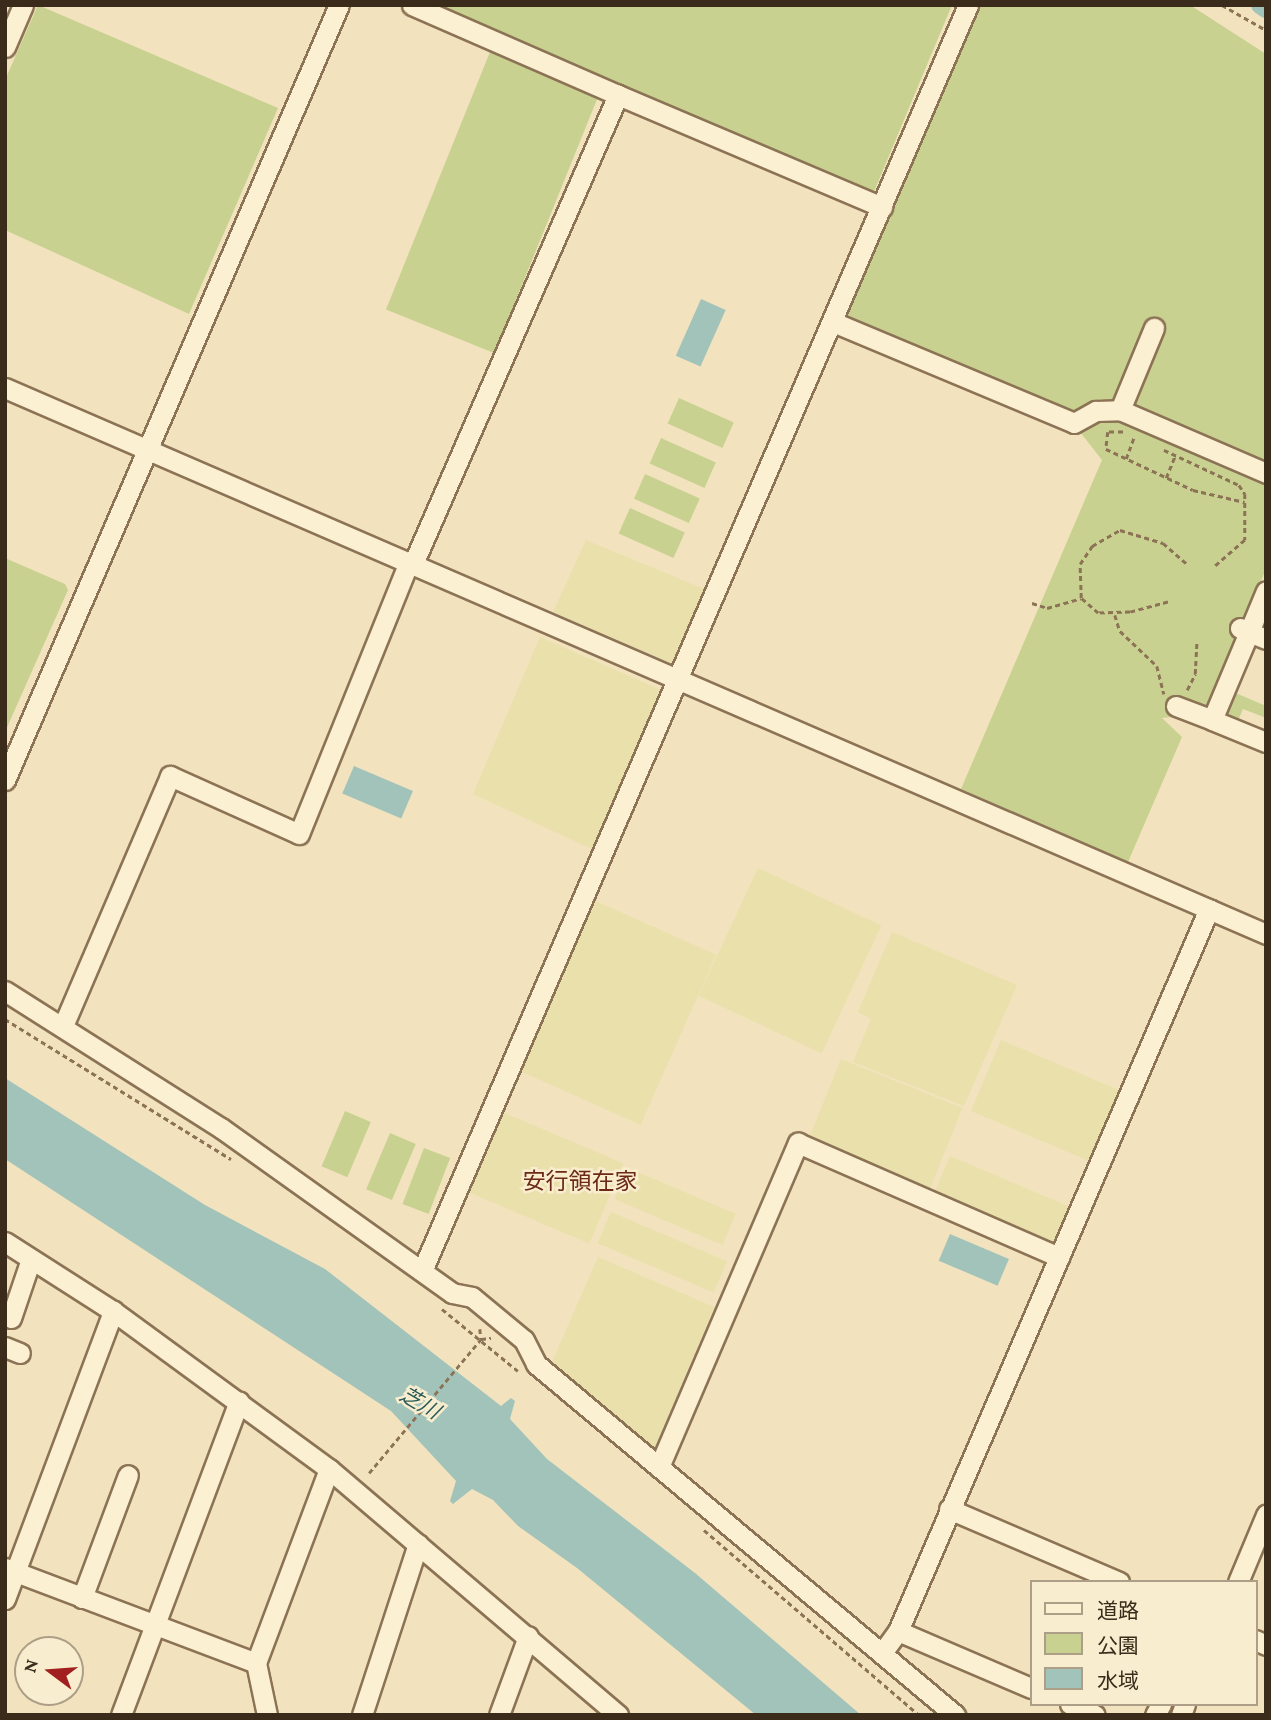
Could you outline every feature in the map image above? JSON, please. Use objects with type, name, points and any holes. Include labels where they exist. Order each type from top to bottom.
[{"type":"street","points":[[5,47],[23,5]]},
{"type":"street","points":[[5,780],[339,5]]},
{"type":"street","points":[[412,5],[882,207]]},
{"type":"street","points":[[422,1271],[680,679],[968,5]]},
{"type":"street","points":[[63,1026],[170,776],[299,834],[411,563],[618,95]]},
{"type":"street","points":[[833,322],[1074,424],[1096,411],[1120,410],[1266,473]]},
{"type":"street","points":[[1120,410],[1154,328]]},
{"type":"street","points":[[5,388],[1266,934]]},
{"type":"street","points":[[1212,720],[1251,633],[1266,591]]},
{"type":"street","points":[[1176,706],[1266,742]]},
{"type":"street","points":[[882,1653],[898,1630],[1209,909]]},
{"type":"street","points":[[5,991],[243,1143],[452,1293],[472,1297],[513,1331],[536,1364],[955,1715]]},
{"type":"street","points":[[659,1467],[798,1143],[1059,1257]]},
{"type":"street","points":[[5,1242],[113,1311],[329,1469],[618,1715]]},
{"type":"street","points":[[11,1318],[31,1259]]},
{"type":"street","points":[[5,1599],[10,1570],[113,1311]]},
{"type":"street","points":[[121,1715],[239,1401]]},
{"type":"street","points":[[267,1715],[256,1663],[329,1469]]},
{"type":"street","points":[[82,1598],[128,1475]]},
{"type":"street","points":[[949,1509],[1114,1580]]},
{"type":"street","points":[[1239,1580],[1261,1541],[1266,1515]]},
{"type":"street","points":[[362,1715],[418,1544]]},
{"type":"street","points":[[10,1570],[256,1663]]},
{"type":"street","points":[[898,1630],[1030,1688]]},
{"type":"street","points":[[499,1715],[528,1636]]},
{"type":"street","points":[[1075,1706],[1095,1715]]},
{"type":"path","points":[[1222,5],[1266,30]]},
{"type":"path","points":[[1144,441],[1115,430],[1104,441],[1106,449],[1193,490],[1245,502]]},
{"type":"path","points":[[1126,459],[1134,437]]},
{"type":"path","points":[[1155,446],[1239,485],[1245,502],[1245,540],[1214,566]]},
{"type":"path","points":[[1166,478],[1175,456]]},
{"type":"path","points":[[1168,602],[1115,615],[1098,613],[1081,598],[1078,574],[1086,554],[1100,539],[1120,530],[1163,542],[1188,565]]},
{"type":"path","points":[[1032,603],[1047,608],[1081,598]]},
{"type":"path","points":[[1115,615],[1120,631],[1157,666],[1165,698],[1176,706],[1195,674],[1197,640]]},
{"type":"path","points":[[5,1019],[232,1160]]},
{"type":"path","points":[[440,1308],[523,1375]]},
{"type":"path","points":[[369,1473],[481,1339]]},
{"type":"path","points":[[700,1527],[919,1715]]},
{"type":"shaded area","points":[[586,540],[709,591],[679,662],[671,663],[553,612]]},
{"type":"shaded area","points":[[540,637],[659,689],[664,695],[596,851],[473,794]]},
{"type":"shaded area","points":[[758,868],[881,925],[822,1053],[698,996]]},
{"type":"shaded area","points":[[591,899],[716,955],[641,1125],[515,1069]]},
{"type":"shaded area","points":[[892,932],[1017,985],[964,1106],[853,1062],[871,1019],[858,1012]]},
{"type":"shaded area","points":[[1001,1040],[1123,1092],[1093,1163],[971,1111]]},
{"type":"shaded area","points":[[841,1059],[962,1108],[929,1190],[808,1141]]},
{"type":"shaded area","points":[[500,1111],[623,1163],[589,1243],[466,1191]]},
{"type":"shaded area","points":[[950,1156],[1074,1209],[1057,1248],[933,1196]]},
{"type":"shaded area","points":[[628,1168],[736,1214],[722,1245],[615,1199]]},
{"type":"shaded area","points":[[611,1212],[727,1261],[714,1293],[598,1243]]},
{"type":"shaded area","points":[[598,1257],[714,1307],[654,1450],[552,1362]]},
{"type":"green space","points":[[38,5],[278,108],[189,314],[5,230],[5,80]]},
{"type":"green space","points":[[426,5],[952,5],[873,194]]},
{"type":"green space","points":[[977,5],[1190,5],[1266,54],[1266,463],[1138,408],[1132,399],[1094,403],[1066,415],[848,326],[845,310]]},
{"type":"green space","points":[[492,47],[600,91],[494,353],[386,309]]},
{"type":"green space","points":[[679,398],[734,422],[722,448],[668,424]]},
{"type":"green space","points":[[1109,415],[1266,482],[1266,569],[1206,714],[1162,718],[1182,737],[1128,862],[961,789],[1102,460],[1080,432]]},
{"type":"green space","points":[[661,438],[716,462],[704,488],[650,464]]},
{"type":"green space","points":[[645,474],[700,498],[689,523],[634,499]]},
{"type":"green space","points":[[630,508],[685,532],[673,558],[619,534]]},
{"type":"green space","points":[[5,558],[65,584],[68,590],[5,732]]},
{"type":"green space","points":[[1231,691],[1266,706],[1266,718],[1243,709],[1238,721],[1228,716],[1224,707]]},
{"type":"green space","points":[[345,1111],[371,1122],[347,1177],[322,1166]]},
{"type":"green space","points":[[390,1133],[416,1144],[392,1200],[366,1189]]},
{"type":"green space","points":[[424,1148],[450,1158],[429,1214],[402,1204]]},
{"type":"water","points":[[701,299],[726,310],[700,367],[676,356]]},
{"type":"water","points":[[354,766],[413,791],[401,819],[342,794]]},
{"type":"water","name":"芝川","points":[[5,1078],[205,1205],[325,1269],[501,1406],[511,1398],[515,1401],[510,1419],[547,1459],[695,1573],[861,1715],[756,1715],[577,1568],[518,1526],[493,1500],[472,1489],[453,1504],[450,1501],[456,1481],[391,1411],[5,1159]]},
{"type":"water","points":[[950,1234],[1009,1259],[998,1286],[939,1261]]},
{"type":"waterway","points":[[1260,5],[1266,9]]},
{"type":"district","name":"安行領在家","points":[[580,1181]]}]
